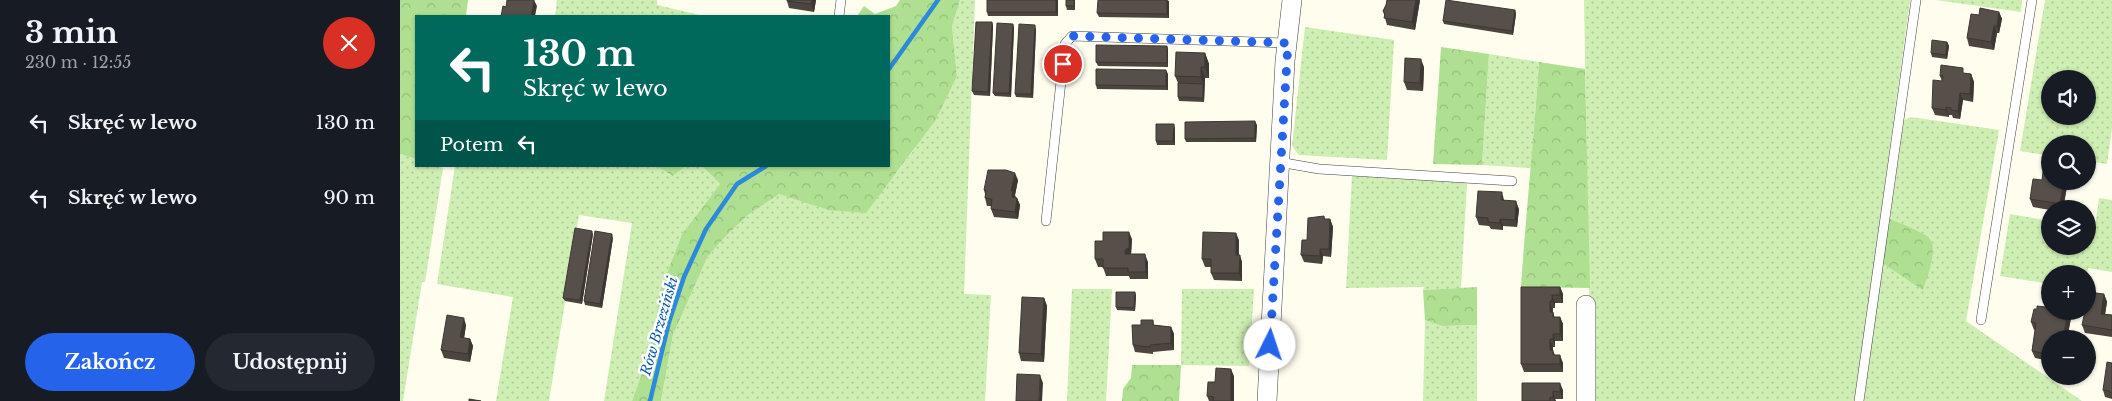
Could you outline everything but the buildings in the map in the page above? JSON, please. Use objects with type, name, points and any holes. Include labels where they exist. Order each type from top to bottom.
[{"type":"street","points":[[1267,401],[1280,162],[1292,0]]},
{"type":"street","points":[[1586,305],[1586,401]]},
{"type":"lane","points":[[839,15],[841,0]]},
{"type":"lane","points":[[1859,401],[1916,0]]},
{"type":"lane","points":[[1981,320],[2032,0]]},
{"type":"lane","points":[[1046,221],[1065,44],[1072,36],[1288,43]]},
{"type":"lane","points":[[1280,162],[1319,169],[1512,182]]},
{"type":"green space","points":[[400,0],[468,0],[466,15],[415,15],[415,159],[400,154]]},
{"type":"green space","points":[[557,0],[657,0],[657,5],[700,15],[555,15]]},
{"type":"green space","points":[[900,0],[960,0],[952,27],[957,76],[935,121],[866,213],[828,210],[779,194],[748,215],[708,256],[673,335],[661,401],[632,401],[654,340],[659,293],[682,234],[720,184],[703,167],[890,167],[890,15],[858,15],[864,6],[875,14],[896,6]]},
{"type":"green space","points":[[960,0],[975,0],[964,294],[991,295],[985,401],[661,401],[673,335],[708,256],[726,236],[748,215],[779,193],[828,210],[893,177],[913,151],[957,76],[952,27]]},
{"type":"green space","points":[[1584,0],[1910,0],[1855,401],[1591,401]]},
{"type":"green space","points":[[1936,0],[2022,0],[2021,12]]},
{"type":"green space","points":[[2045,0],[2112,0],[2112,128],[2107,164],[2096,162],[2096,135],[2041,135],[2041,154],[2020,151]]},
{"type":"green space","points":[[1305,27],[1394,40],[1387,160],[1299,155],[1292,146]]},
{"type":"green space","points":[[1441,47],[1489,54],[1482,165],[1433,164]]},
{"type":"green space","points":[[1489,54],[1539,62],[1531,168],[1482,165]]},
{"type":"green space","points":[[1539,62],[1585,69],[1590,288],[1521,287]]},
{"type":"green space","points":[[1911,117],[1999,130],[1966,321],[2041,373],[2041,385],[2059,385],[2082,401],[1864,401],[1882,263],[1923,289],[1931,259],[1932,250],[1926,237],[1890,219],[1904,120]]},
{"type":"green space","points":[[400,154],[415,159],[415,167],[443,168],[425,282],[422,282],[403,401],[400,401]]},
{"type":"green space","points":[[455,167],[658,167],[673,176],[685,167],[703,167],[720,184],[682,234],[659,293],[654,340],[632,401],[604,401],[632,223],[579,215],[549,401],[496,401],[513,297],[437,284]]},
{"type":"green space","points":[[658,167],[685,167],[673,176]]},
{"type":"green space","points":[[1352,176],[1467,183],[1461,288],[1423,290],[1424,287],[1346,288]]},
{"type":"green space","points":[[2099,198],[2112,200],[2112,272],[2096,269],[2096,265],[2041,265],[2041,283],[2000,276],[2010,214],[2041,219],[2041,255],[2096,255],[2096,220]]},
{"type":"green space","points":[[1890,219],[1921,233],[1929,238],[1932,243],[1933,256],[1923,290],[1882,263]]},
{"type":"green space","points":[[1477,287],[1477,325],[1442,326],[1425,320],[1423,290]]},
{"type":"green space","points":[[1072,289],[1112,289],[1106,401],[1067,401]]},
{"type":"green space","points":[[1182,289],[1254,289],[1249,366],[1181,365]]},
{"type":"green space","points":[[1425,320],[1442,326],[1477,325],[1477,401],[1423,401]]},
{"type":"green space","points":[[1132,365],[1181,365],[1179,401],[1122,401],[1123,389],[1131,378]]},
{"type":"waterway","name":"Rów Brzeziński","points":[[890,68],[938,0]]},
{"type":"waterway","name":"Rów Brzeziński","points":[[650,401],[669,322],[684,277],[706,229],[737,184],[764,167]]},
{"type":"route","points":[[1063,64],[1065,44],[1072,36],[1288,43],[1270,345]]}]
